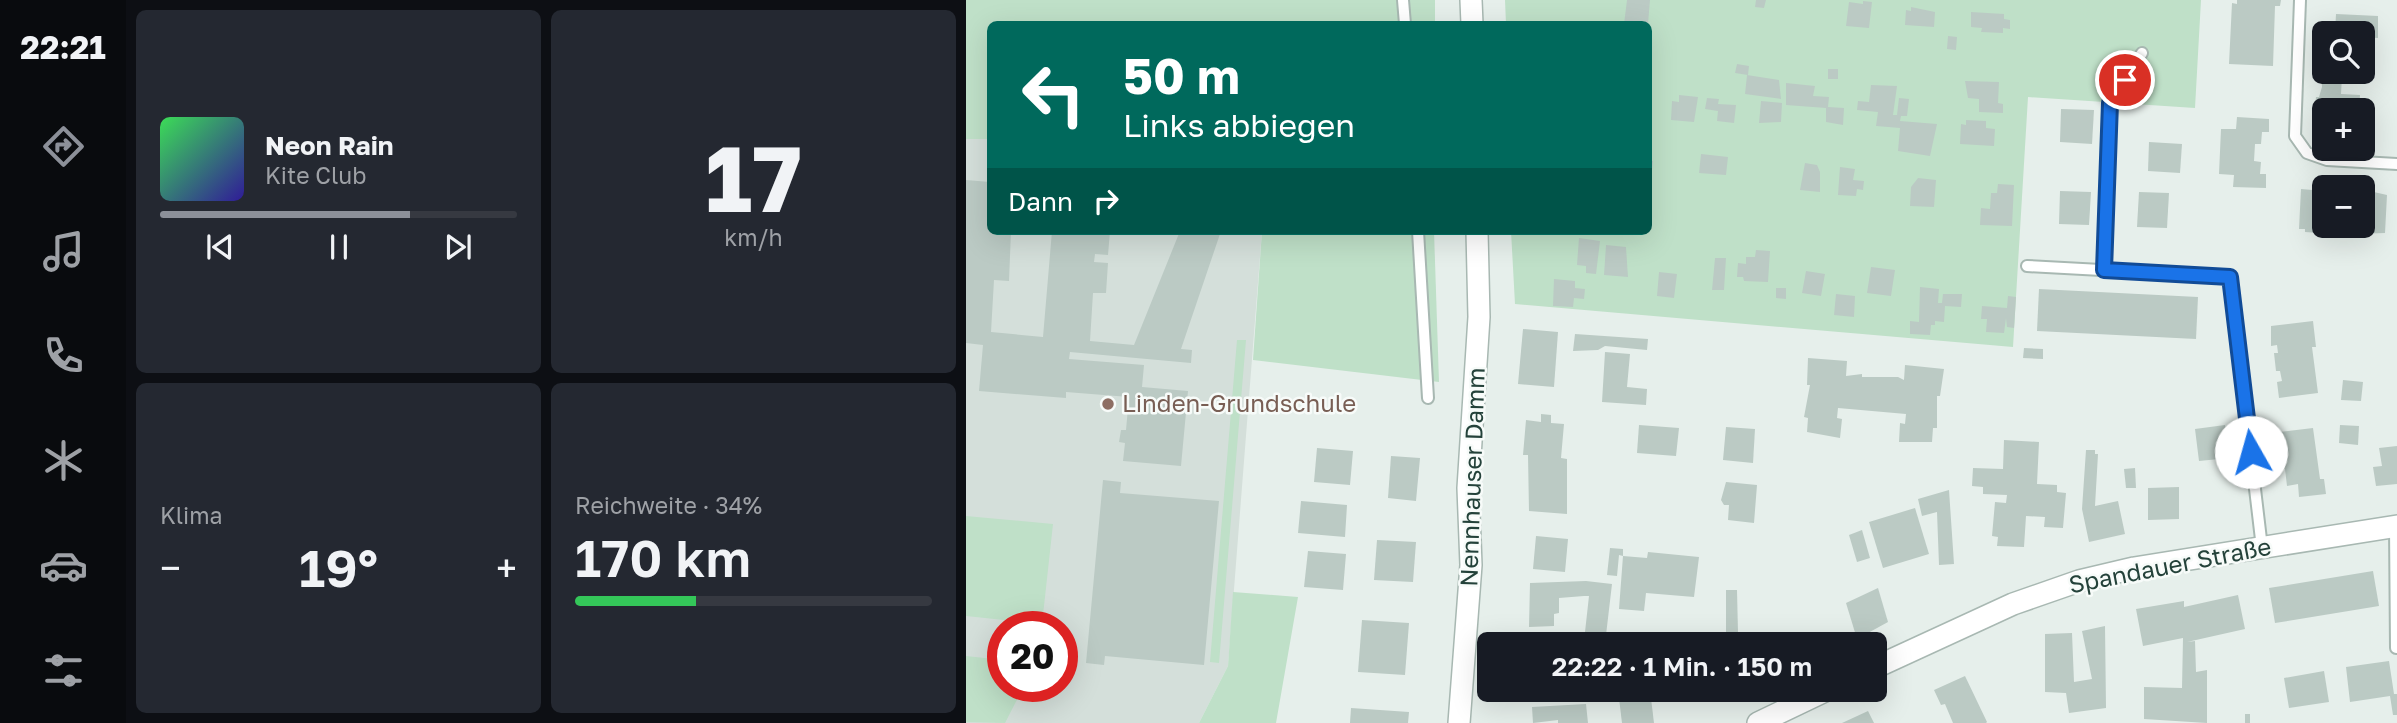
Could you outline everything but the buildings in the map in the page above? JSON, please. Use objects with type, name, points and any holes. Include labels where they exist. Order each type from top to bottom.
[{"type":"street","points":[[1471,0],[1472,21]]},
{"type":"street","name":"Nennhauser Damm","points":[[1459,723],[1471,565],[1468,488],[1479,317],[1477,235]]},
{"type":"street","name":"Spandauer Straße","points":[[1887,662],[2055,588],[2134,568],[2396,526]]},
{"type":"street","points":[[1758,723],[1802,702]]},
{"type":"lane","points":[[1403,0],[1405,21]]},
{"type":"lane","points":[[2300,0],[2295,136],[2307,153],[2327,160],[2397,164]]},
{"type":"lane","points":[[2104,270],[2110,103],[2142,53]]},
{"type":"lane","points":[[1418,235],[1429,398]]},
{"type":"lane","points":[[2027,266],[2230,277],[2262,548]]},
{"type":"lane","points":[[2396,526],[2396,648]]},
{"type":"shaded area","name":"Linden-Grundschule","points":[[966,139],[987,139],[987,235],[1262,235],[1228,666],[1199,723],[966,723]]},
{"type":"green space","points":[[966,0],[1435,0],[1435,21],[987,21],[987,139],[966,139]]},
{"type":"green space","points":[[1505,0],[2201,0],[2195,108],[2028,97],[2013,347],[1515,304],[1511,235],[1652,235],[1652,21],[1506,21]]},
{"type":"green space","points":[[1262,235],[1434,235],[1439,382],[1253,360]]},
{"type":"green space","points":[[1237,340],[1246,340],[1219,663],[1210,662]]},
{"type":"green space","points":[[966,516],[1053,524],[1043,611],[987,611],[987,618],[966,616]]},
{"type":"green space","points":[[1233,592],[1298,597],[1276,723],[1199,723],[1228,666]]},
{"type":"green space","points":[[966,656],[987,658],[987,702],[1016,702],[1005,723],[966,722]]},
{"type":"place","name":"Linden-Grundschule","points":[[1108,404]]},
{"type":"route","points":[[2125,80],[2110,103],[2104,270],[2230,277],[2251,452]]}]
